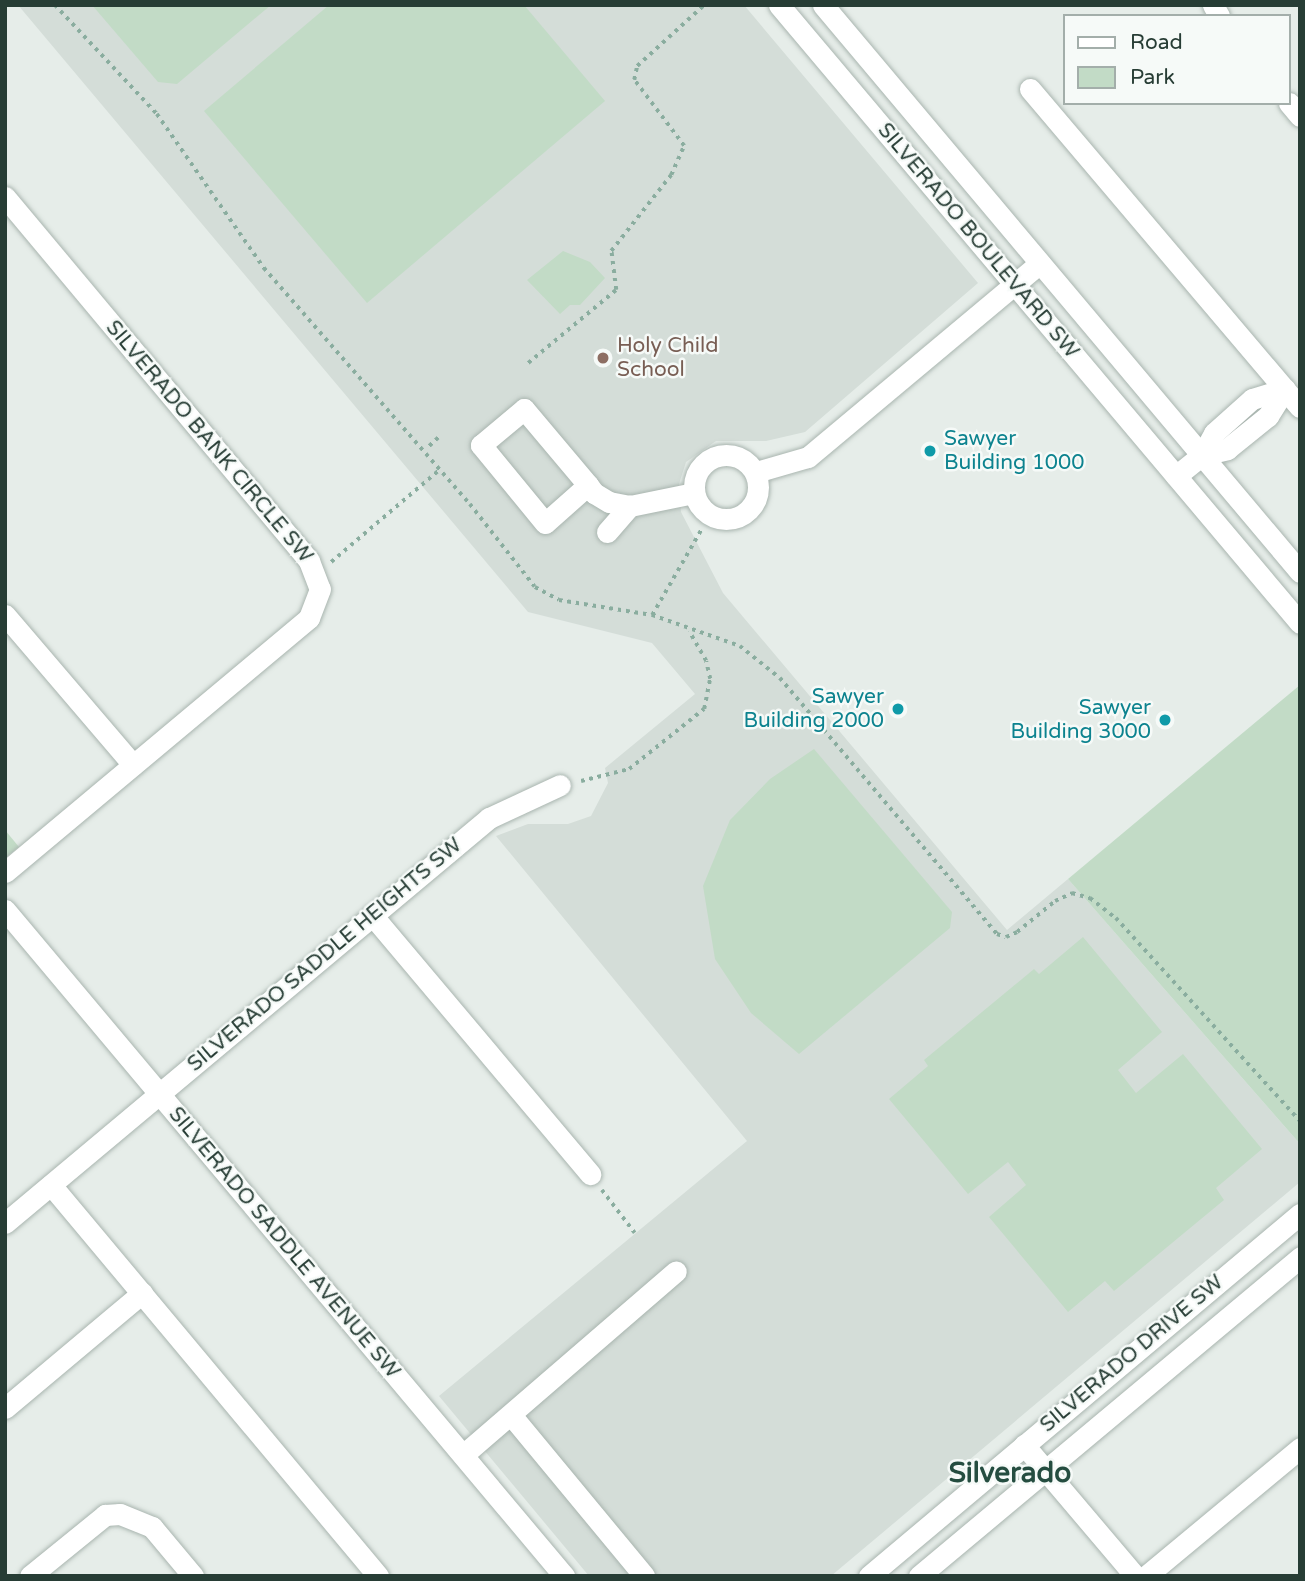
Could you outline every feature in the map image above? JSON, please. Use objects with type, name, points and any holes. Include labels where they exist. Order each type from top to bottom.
[{"type":"street","name":"SILVERADO BOULEVARD SW","points":[[779,5],[1300,623]]},
{"type":"street","name":"SILVERADO BOULEVARD SW","points":[[823,5],[1300,572]]},
{"type":"street","points":[[1030,89],[1300,407]]},
{"type":"street","name":"SILVERADO BANK CIRCLE SW","points":[[5,197],[317,574],[318,600],[309,618],[5,872]]},
{"type":"street","points":[[756,472],[808,457],[1040,263]]},
{"type":"street","points":[[1176,476],[1202,455],[1214,433],[1252,399],[1285,389]]},
{"type":"street","points":[[588,485],[545,523],[481,445],[524,409],[588,485],[609,502],[630,506],[694,493]]},
{"type":"street","points":[[719,454],[740,457],[756,472],[755,503],[739,517],[729,519],[708,514],[694,493],[701,466],[719,454]]},
{"type":"street","points":[[607,533],[630,506]]},
{"type":"street","points":[[5,615],[133,765]]},
{"type":"street","name":"SILVERADO SADDLE HEIGHTS SW","points":[[5,1223],[489,818],[560,785]]},
{"type":"street","name":"SILVERADO SADDLE AVENUE SW","points":[[5,910],[564,1576]]},
{"type":"street","points":[[372,915],[590,1174]]},
{"type":"street","points":[[51,1185],[378,1576]]},
{"type":"street","name":"SILVERADO DRIVE SW","points":[[869,1576],[1300,1214]]},
{"type":"street","name":"SILVERADO DRIVE SW","points":[[919,1576],[1300,1257]]},
{"type":"street","points":[[463,1455],[676,1271]]},
{"type":"street","points":[[5,1408],[142,1293]]},
{"type":"street","points":[[511,1415],[644,1576]]},
{"type":"street","points":[[1024,1445],[1135,1576]]},
{"type":"street","points":[[1146,1576],[1300,1448]]},
{"type":"street","points":[[30,1576],[105,1515],[120,1514],[152,1527],[193,1576]]},
{"type":"path","points":[[55,5],[158,114],[264,268],[439,470],[535,587],[559,600],[652,615],[688,630],[740,646],[780,678],[997,934],[1006,937],[1017,932],[1055,901],[1072,893],[1090,898],[1116,918],[1300,1122]]},
{"type":"path","points":[[528,363],[616,290],[611,251],[671,174],[684,146],[634,80],[637,66],[704,5]]},
{"type":"path","points":[[429,446],[441,435]]},
{"type":"path","points":[[340,555],[439,470]]},
{"type":"path","points":[[652,615],[701,530]]},
{"type":"path","points":[[604,777],[650,756],[704,709],[710,678],[706,661],[688,630]]},
{"type":"path","points":[[590,1174],[635,1233]]},
{"type":"shaded area","points":[[18,5],[744,5],[978,283],[805,432],[766,441],[716,441],[686,462],[679,484],[681,512],[723,593],[1007,930],[1068,879],[1300,1144],[1300,1182],[831,1576],[589,1576],[439,1396],[747,1141],[496,836],[528,824],[568,824],[591,816],[608,783],[605,768],[695,694],[652,643],[528,612]]},
{"type":"green space","points":[[92,5],[271,5],[177,84],[158,82]]},
{"type":"green space","points":[[329,5],[524,5],[605,101],[367,303],[204,111]]},
{"type":"green space","points":[[563,251],[590,262],[605,278],[580,305],[570,305],[560,314],[527,280]]},
{"type":"green space","points":[[1300,685],[1300,1144],[1068,879]]},
{"type":"green space","points":[[814,749],[952,912],[950,928],[799,1054],[751,1013],[715,959],[703,886],[730,820],[770,779]]},
{"type":"green space","points":[[5,830],[19,847],[5,858]]},
{"type":"green space","points":[[1083,937],[1162,1032],[1118,1070],[1136,1093],[1183,1054],[1262,1149],[1216,1188],[1224,1200],[1114,1291],[1105,1281],[1068,1312],[989,1217],[1026,1185],[1008,1162],[968,1194],[889,1099],[928,1066],[924,1060],[1034,969],[1039,974]]},
{"type":"place","name":"Holy Child School","points":[[603,358]]},
{"type":"place","name":"Sawyer Building 1000","points":[[930,451]]},
{"type":"place","name":"Sawyer Building 2000","points":[[898,709]]},
{"type":"place","name":"Sawyer Building 3000","points":[[1165,720]]},
{"type":"district","name":"Silverado","points":[[1010,1473]]}]
